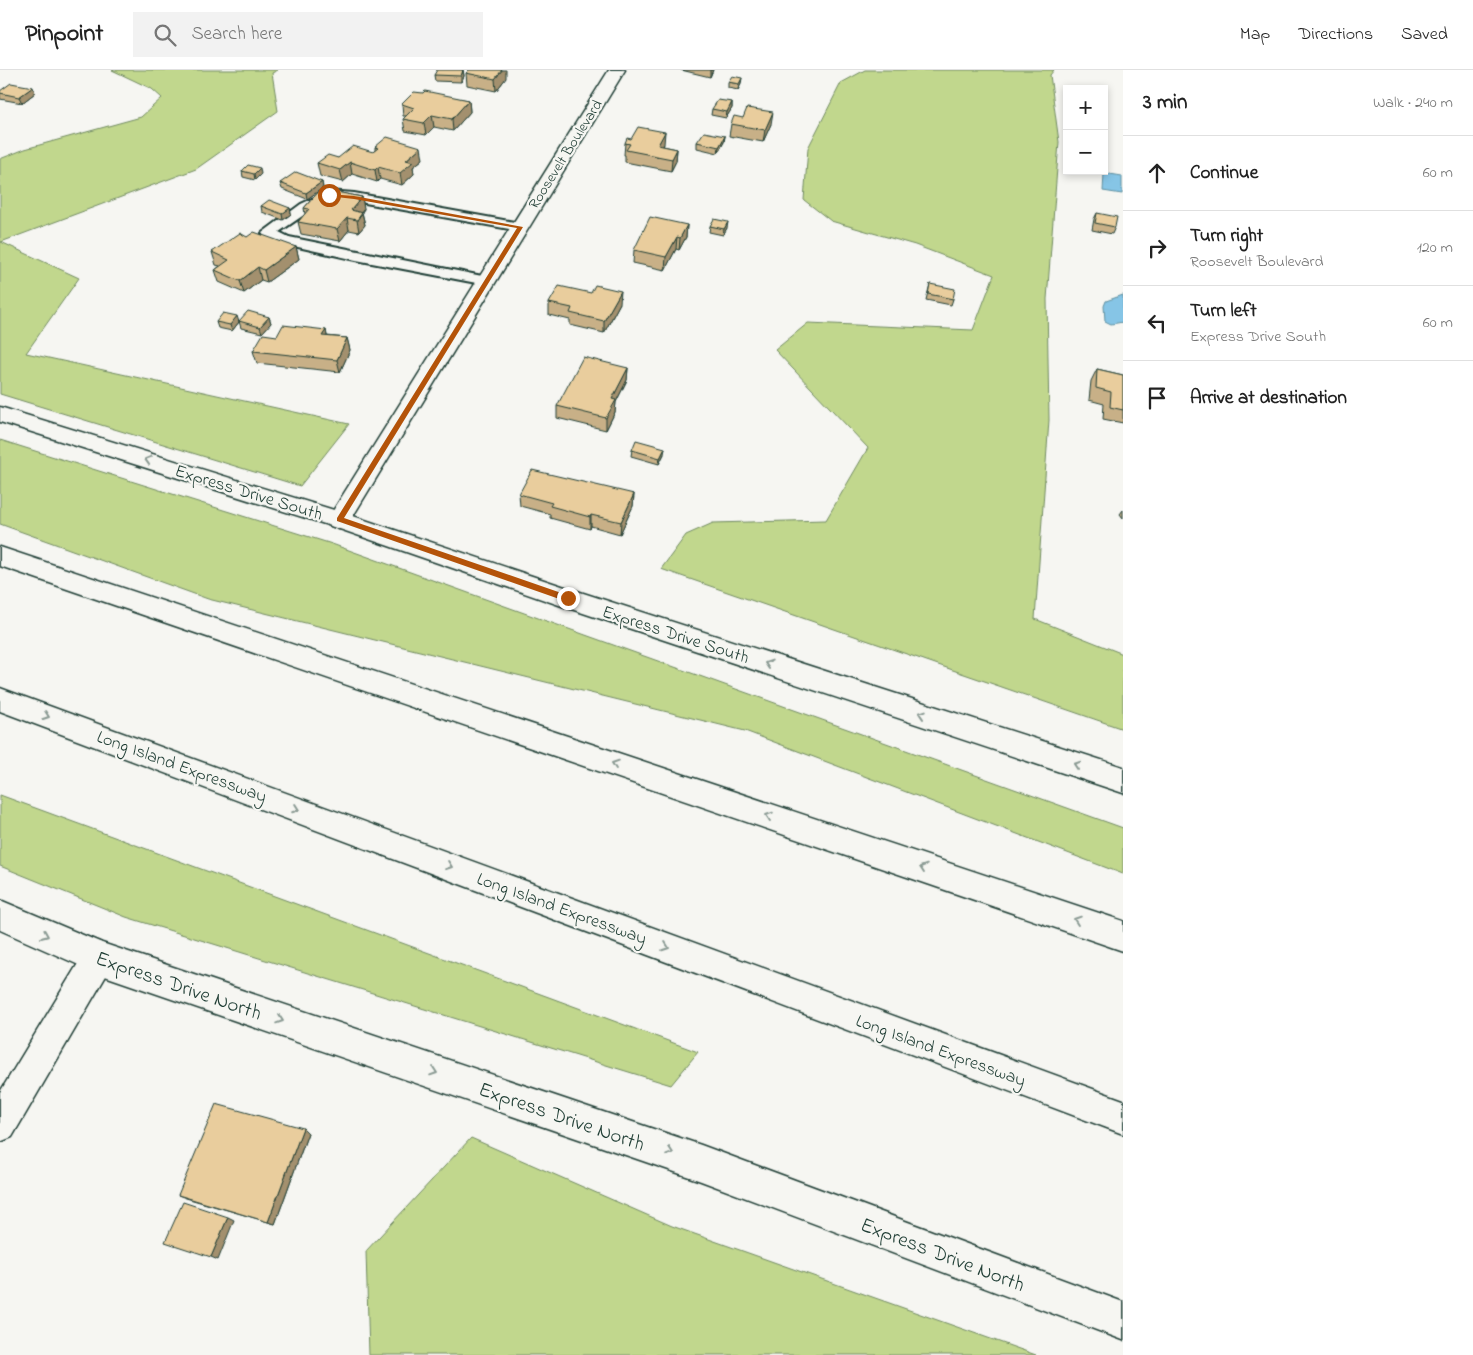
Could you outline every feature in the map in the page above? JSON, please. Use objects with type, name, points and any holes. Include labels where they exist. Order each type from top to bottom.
[{"type":"main road","name":"Roosevelt Boulevard","points":[[340,520],[617,70]]},
{"type":"main road","name":"Express Drive South","points":[[0,414],[340,520],[568,598],[1123,780]]},
{"type":"main road","points":[[0,556],[1123,936]]},
{"type":"main road","name":"Long Island Expressway","points":[[0,698],[1123,1118]]},
{"type":"main road","name":"Express Drive North","points":[[0,916],[99,958],[701,1163],[1123,1321]]},
{"type":"main road","points":[[0,1125],[99,958]]},
{"type":"lane","points":[[487,281],[356,256],[285,240],[270,234],[306,207],[329,195],[354,197],[520,227]]},
{"type":"green space","points":[[112,70],[278,70],[272,73],[278,111],[196,169],[1,242],[79,278],[26,353],[349,424],[300,486],[0,394],[0,159],[25,149],[141,117],[162,98],[152,89]]},
{"type":"green space","points":[[865,70],[1054,70],[1050,75],[1059,142],[1047,299],[1049,420],[1035,619],[1123,654],[1123,729],[661,569],[686,535],[713,523],[826,520],[868,448],[775,350],[808,323],[973,330],[994,275],[915,245],[831,221],[804,200],[808,148],[841,83]]},
{"type":"green space","points":[[0,440],[332,544],[1123,828],[1123,874],[745,731],[208,599],[0,524]]},
{"type":"green space","points":[[0,795],[698,1052],[671,1085],[126,917],[0,866]]},
{"type":"green space","points":[[471,1138],[672,1226],[1036,1355],[369,1355],[366,1251]]},
{"type":"water","points":[[1108,174],[1122,176],[1122,194],[1103,191],[1104,175]]},
{"type":"water","points":[[1123,295],[1123,322],[1111,324],[1105,321],[1104,306],[1106,301]]},
{"type":"building","points":[[437,70],[463,70],[461,76],[434,75]]},
{"type":"building","points":[[469,70],[502,70],[495,79],[466,73]]},
{"type":"building","points":[[732,76],[742,78],[739,84],[728,82]]},
{"type":"building","points":[[11,83],[33,87],[19,97],[0,93]]},
{"type":"building","points":[[425,91],[469,100],[452,119],[432,115],[424,123],[403,119],[414,108],[402,104],[414,92],[423,93]]},
{"type":"building","points":[[718,100],[732,102],[727,112],[712,109]]},
{"type":"building","points":[[747,108],[773,112],[765,130],[731,124],[734,116],[743,118]]},
{"type":"building","points":[[638,127],[665,132],[658,145],[677,149],[672,159],[626,150],[630,144],[625,143],[627,138],[631,139]]},
{"type":"building","points":[[704,132],[725,136],[719,147],[697,142]]},
{"type":"building","points":[[387,137],[421,147],[406,160],[413,162],[400,173],[378,167],[375,170],[350,162],[340,170],[317,163],[328,155],[338,158],[353,146],[373,152],[378,148],[375,147]]},
{"type":"building","points":[[248,165],[260,168],[254,174],[242,171]]},
{"type":"building","points":[[296,172],[322,182],[306,193],[280,183]]},
{"type":"building","points":[[321,189],[362,197],[351,210],[362,213],[357,220],[347,218],[337,229],[298,222],[309,209],[304,208]]},
{"type":"building","points":[[269,200],[290,208],[282,214],[261,206]]},
{"type":"building","points":[[1097,213],[1117,217],[1115,227],[1095,223]]},
{"type":"building","points":[[650,217],[687,225],[680,238],[677,237],[666,257],[634,250]]},
{"type":"building","points":[[714,219],[728,222],[724,229],[710,226]]},
{"type":"building","points":[[254,232],[296,247],[264,270],[258,267],[240,281],[215,270],[229,260],[212,252],[240,233],[247,237]]},
{"type":"building","points":[[930,284],[955,289],[953,299],[928,294]]},
{"type":"building","points":[[595,285],[621,291],[604,321],[570,313],[572,308],[549,303],[559,286],[591,293]]},
{"type":"building","points":[[248,311],[269,317],[260,327],[239,321]]},
{"type":"building","points":[[223,313],[237,316],[230,325],[216,322]]},
{"type":"building","points":[[283,325],[326,330],[322,336],[347,338],[337,360],[253,351],[263,334],[277,336]]},
{"type":"building","points":[[583,357],[628,368],[612,399],[616,400],[606,418],[557,406]]},
{"type":"building","points":[[1097,369],[1123,375],[1123,410],[1110,407],[1111,392],[1096,388]]},
{"type":"building","points":[[636,440],[665,448],[660,458],[632,450]]},
{"type":"building","points":[[532,470],[634,494],[621,522],[591,515],[590,517],[550,506],[552,503],[519,494]]},
{"type":"building","points":[[216,1104],[303,1128],[268,1222],[178,1195]]},
{"type":"building","points":[[183,1202],[228,1217],[211,1257],[165,1242]]},
{"type":"route","points":[[329,195],[354,197],[520,227],[340,520],[568,598]]}]
